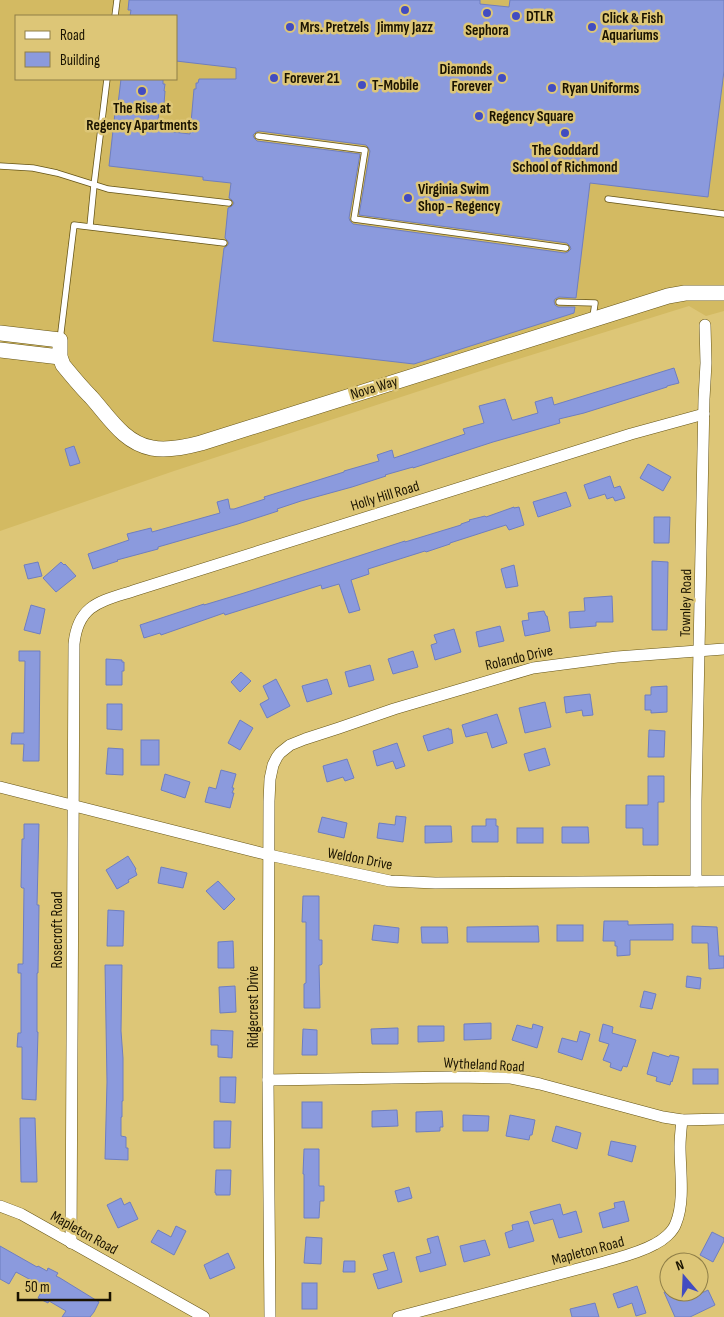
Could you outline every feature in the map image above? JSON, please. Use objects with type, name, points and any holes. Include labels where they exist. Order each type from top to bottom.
[{"type":"street","name":"Nova Way","points":[[60,357],[68,372],[126,436],[132,441],[159,449],[201,443],[677,293],[724,293]]},
{"type":"street","name":"Townley Road","points":[[696,881],[705,325]]},
{"type":"street","points":[[0,333],[60,340],[60,357],[0,350]]},
{"type":"street","name":"Holly Hill Road","points":[[80,619],[91,607],[111,598],[631,434],[704,414]]},
{"type":"street","name":"Rosecroft Road","points":[[71,1243],[74,644],[75,632],[80,619]]},
{"type":"street","name":"Rolando Drive","points":[[328,732],[394,709],[533,668],[617,657],[724,649]]},
{"type":"street","name":"Ridgecrest Drive","points":[[270,1317],[268,1080],[270,779],[277,757],[290,745],[328,732]]},
{"type":"street","name":"Weldon Drive","points":[[0,788],[269,855],[390,881],[724,881]]},
{"type":"street","name":"Wytheland Road","points":[[268,1080],[511,1078],[663,1117],[682,1120],[724,1119]]},
{"type":"street","name":"Mapleton Road","points":[[398,1317],[604,1262],[656,1244],[673,1229],[679,1211],[682,1120]]},
{"type":"street","name":"Mapleton Road","points":[[0,1206],[21,1214],[204,1317]]},
{"type":"lane","points":[[115,15],[117,0]]},
{"type":"lane","points":[[90,226],[107,80]]},
{"type":"lane","points":[[258,136],[364,150],[354,220],[566,248]]},
{"type":"lane","points":[[0,166],[33,168],[57,173],[108,189],[229,204]]},
{"type":"lane","points":[[608,199],[724,214]]},
{"type":"lane","points":[[60,340],[74,224],[224,243]]},
{"type":"lane","points":[[559,302],[595,303],[593,320]]},
{"type":"shaded area","name":"Regency Square","points":[[0,0],[724,0],[724,311],[706,316],[689,306],[499,365],[174,471],[0,531]]},
{"type":"building","points":[[129,0],[480,0],[480,4],[509,7],[510,0],[724,0],[724,71],[708,197],[590,183],[576,298],[559,297],[554,301],[558,307],[575,307],[574,313],[414,364],[213,341],[224,248],[229,243],[225,238],[228,208],[234,203],[229,198],[231,183],[203,180],[203,177],[109,166],[116,104],[118,104],[121,80],[163,80],[163,84],[165,84],[164,104],[162,104],[161,111],[159,111],[157,130],[190,134],[196,83],[198,83],[199,79],[236,79],[236,68],[178,61],[178,15],[130,15],[131,10],[128,10]],"holes":[[[259,131],[366,145],[370,151],[359,215],[567,243],[571,249],[565,253],[353,224],[349,218],[360,154],[257,141],[253,135]]]},
{"type":"building","points":[[674,368],[679,383],[559,419],[560,423],[301,501],[277,509],[278,511],[158,547],[158,549],[117,560],[93,569],[88,554],[129,540],[127,534],[151,528],[152,532],[220,513],[217,502],[228,499],[230,509],[234,509],[265,499],[264,497],[379,461],[377,455],[392,450],[394,458],[465,434],[463,429],[484,423],[479,406],[505,399],[512,420],[514,420],[538,413],[535,402],[552,397],[554,405]]},
{"type":"building","points":[[74,446],[80,463],[70,466],[65,449]]},
{"type":"building","points":[[648,464],[671,477],[663,491],[640,478]]},
{"type":"building","points":[[610,476],[614,488],[620,486],[625,498],[615,501],[613,497],[607,499],[605,494],[589,499],[584,485]]},
{"type":"building","points":[[566,492],[571,506],[538,517],[533,502]]},
{"type":"building","points":[[519,507],[524,525],[509,530],[506,525],[368,569],[369,574],[351,580],[360,610],[349,613],[339,584],[322,589],[321,585],[225,615],[224,613],[161,635],[160,633],[144,638],[140,625]]},
{"type":"building","points":[[654,517],[670,517],[669,543],[654,543]]},
{"type":"building","points":[[652,561],[668,562],[667,630],[652,630]]},
{"type":"building","points":[[38,562],[42,576],[28,579],[24,565]]},
{"type":"building","points":[[61,562],[76,576],[56,592],[43,578]]},
{"type":"building","points":[[514,565],[518,586],[506,588],[501,569]]},
{"type":"building","points":[[612,596],[613,622],[596,622],[596,626],[570,628],[569,612],[585,611],[584,598]]},
{"type":"building","points":[[31,605],[45,609],[40,634],[24,630]]},
{"type":"building","points":[[544,611],[550,631],[525,636],[522,621],[529,620],[528,613]]},
{"type":"building","points":[[500,626],[504,641],[479,647],[476,632]]},
{"type":"building","points":[[454,629],[461,652],[435,660],[431,645],[437,643],[434,635]]},
{"type":"building","points":[[19,651],[40,651],[39,761],[23,761],[24,744],[11,744],[12,733],[24,733],[25,661],[19,661]]},
{"type":"building","points":[[413,651],[418,667],[393,674],[388,659]]},
{"type":"building","points":[[106,659],[122,660],[124,662],[122,685],[106,685]]},
{"type":"building","points":[[370,665],[374,680],[349,687],[345,672]]},
{"type":"building","points":[[241,672],[251,681],[240,692],[231,682]]},
{"type":"building","points":[[276,679],[290,706],[267,718],[260,704],[269,699],[263,686]]},
{"type":"building","points":[[327,679],[332,694],[307,702],[302,686]]},
{"type":"building","points":[[667,686],[667,712],[651,713],[651,710],[645,710],[645,695],[651,695],[651,687]]},
{"type":"building","points":[[590,694],[593,715],[583,716],[582,710],[566,713],[564,697]]},
{"type":"building","points":[[545,702],[551,727],[525,733],[519,708]]},
{"type":"building","points":[[107,704],[122,704],[122,730],[107,729]]},
{"type":"building","points":[[497,714],[507,743],[492,748],[487,732],[466,737],[462,725]]},
{"type":"building","points":[[240,720],[253,728],[240,750],[228,743]]},
{"type":"building","points":[[449,728],[449,730],[451,729],[453,743],[428,751],[423,736]]},
{"type":"building","points":[[649,730],[665,731],[664,757],[648,757]]},
{"type":"building","points":[[141,740],[159,740],[159,765],[141,765]]},
{"type":"building","points":[[397,743],[405,766],[396,769],[393,761],[377,766],[373,751]]},
{"type":"building","points":[[108,748],[123,749],[123,775],[106,774]]},
{"type":"building","points":[[545,748],[550,765],[529,771],[524,754]]},
{"type":"building","points":[[347,759],[354,778],[345,781],[343,777],[327,782],[323,766]]},
{"type":"building","points":[[221,770],[236,774],[232,788],[234,788],[232,793],[234,793],[230,808],[205,802],[209,787],[216,789]]},
{"type":"building","points":[[165,774],[190,782],[185,798],[161,790]]},
{"type":"building","points":[[648,776],[664,776],[664,802],[658,802],[658,845],[643,845],[643,828],[626,828],[626,805],[648,805]]},
{"type":"building","points":[[396,816],[406,817],[403,842],[377,838],[379,823],[395,825]]},
{"type":"building","points":[[322,817],[347,823],[344,838],[318,832]]},
{"type":"building","points":[[486,819],[496,819],[498,842],[472,842],[472,826],[486,826]]},
{"type":"building","points":[[24,824],[39,824],[36,1100],[22,1099],[22,1047],[17,1047],[18,1033],[21,1033],[21,973],[18,973],[18,964],[23,964],[24,888],[21,887]]},
{"type":"building","points":[[425,826],[451,826],[452,842],[425,843]]},
{"type":"building","points":[[562,827],[588,827],[589,843],[562,843]]},
{"type":"building","points":[[517,828],[543,828],[543,843],[517,843]]},
{"type":"building","points":[[128,856],[136,869],[137,875],[117,889],[106,870]]},
{"type":"building","points":[[161,867],[187,873],[183,888],[158,883]]},
{"type":"building","points":[[218,881],[235,899],[224,910],[206,891]]},
{"type":"building","points":[[303,896],[319,896],[319,940],[322,940],[322,964],[319,965],[320,1008],[304,1008],[306,922],[302,922]]},
{"type":"building","points":[[108,910],[124,911],[123,946],[107,946]]},
{"type":"building","points":[[604,921],[628,921],[628,925],[673,924],[673,940],[630,940],[630,955],[617,956],[615,941],[603,941]]},
{"type":"building","points":[[374,925],[399,928],[398,943],[372,940]]},
{"type":"building","points":[[557,925],[583,925],[583,941],[557,941]]},
{"type":"building","points":[[538,926],[539,942],[467,942],[467,927]]},
{"type":"building","points":[[692,926],[717,927],[719,956],[724,956],[724,968],[709,969],[708,943],[692,943]]},
{"type":"building","points":[[421,927],[447,927],[448,943],[422,943]]},
{"type":"building","points":[[233,941],[234,968],[218,968],[218,942]]},
{"type":"building","points":[[105,965],[122,965],[123,1101],[121,1136],[126,1137],[128,1160],[105,1159],[107,1082]]},
{"type":"building","points":[[687,976],[701,978],[700,989],[686,987]]},
{"type":"building","points":[[235,986],[236,1012],[220,1013],[219,987]]},
{"type":"building","points":[[644,991],[656,994],[652,1009],[640,1007]]},
{"type":"building","points":[[491,1023],[491,1039],[464,1040],[464,1024]]},
{"type":"building","points":[[533,1024],[543,1027],[537,1048],[512,1040],[517,1025],[532,1029]]},
{"type":"building","points":[[603,1024],[613,1027],[612,1033],[636,1040],[627,1067],[623,1066],[621,1071],[610,1067],[611,1063],[603,1060],[609,1044],[599,1041]]},
{"type":"building","points":[[418,1026],[444,1026],[444,1041],[418,1042]]},
{"type":"building","points":[[398,1028],[398,1044],[372,1044],[371,1029]]},
{"type":"building","points":[[303,1029],[317,1030],[317,1055],[302,1055]]},
{"type":"building","points":[[211,1030],[233,1031],[232,1058],[218,1057],[218,1045],[211,1045]]},
{"type":"building","points":[[580,1031],[590,1034],[582,1060],[558,1052],[562,1038],[577,1042]]},
{"type":"building","points":[[653,1052],[669,1057],[670,1055],[679,1057],[670,1085],[656,1081],[657,1077],[647,1074]]},
{"type":"building","points":[[693,1069],[718,1069],[718,1084],[693,1084]]},
{"type":"building","points":[[220,1077],[236,1077],[235,1103],[220,1102]]},
{"type":"building","points":[[302,1102],[322,1102],[322,1128],[302,1128]]},
{"type":"building","points":[[397,1110],[398,1126],[372,1127],[372,1111]]},
{"type":"building","points":[[442,1111],[443,1127],[440,1127],[440,1131],[416,1132],[416,1112]]},
{"type":"building","points":[[463,1115],[489,1116],[488,1131],[463,1131]]},
{"type":"building","points":[[510,1115],[535,1120],[529,1140],[506,1136]]},
{"type":"building","points":[[20,1118],[35,1118],[37,1182],[21,1182]]},
{"type":"building","points":[[214,1121],[231,1121],[230,1148],[214,1148]]},
{"type":"building","points":[[556,1126],[581,1133],[577,1149],[552,1141]]},
{"type":"building","points":[[611,1141],[636,1146],[632,1162],[608,1155]]},
{"type":"building","points":[[304,1149],[319,1149],[319,1186],[324,1186],[324,1201],[320,1201],[319,1218],[304,1218]]},
{"type":"building","points":[[216,1170],[231,1170],[230,1195],[216,1195]]},
{"type":"building","points":[[409,1187],[412,1198],[398,1202],[395,1191]]},
{"type":"building","points":[[121,1198],[124,1205],[130,1202],[138,1219],[118,1228],[107,1205]]},
{"type":"building","points":[[624,1201],[629,1221],[603,1228],[599,1213],[615,1208],[614,1203]]},
{"type":"building","points":[[560,1204],[563,1215],[576,1211],[582,1232],[559,1238],[553,1219],[534,1224],[530,1212]]},
{"type":"building","points":[[528,1221],[534,1241],[509,1248],[505,1233],[513,1230],[512,1225]]},
{"type":"building","points":[[176,1226],[186,1231],[174,1255],[151,1242],[158,1230],[171,1237]]},
{"type":"building","points":[[712,1232],[724,1238],[713,1262],[709,1260],[709,1252],[702,1252]]},
{"type":"building","points":[[438,1236],[446,1265],[420,1272],[416,1257],[431,1253],[427,1239]]},
{"type":"building","points":[[306,1237],[322,1238],[321,1264],[304,1263]]},
{"type":"building","points":[[485,1240],[490,1255],[464,1262],[460,1246]]},
{"type":"building","points":[[0,1246],[37,1267],[47,1271],[48,1268],[58,1273],[56,1276],[99,1302],[94,1312],[90,1317],[62,1317],[66,1311],[49,1301],[48,1303],[38,1298],[44,1287],[16,1272],[9,1284],[0,1279]]},
{"type":"building","points":[[394,1252],[402,1282],[378,1289],[373,1274],[388,1270],[383,1255]]},
{"type":"building","points":[[228,1253],[235,1268],[210,1279],[204,1265]]},
{"type":"building","points":[[344,1261],[355,1261],[355,1272],[343,1272]]},
{"type":"building","points":[[302,1283],[317,1283],[317,1309],[302,1309]]},
{"type":"building","points":[[637,1286],[646,1313],[636,1316],[632,1303],[618,1308],[613,1294]]},
{"type":"building","points":[[709,1292],[715,1305],[690,1317],[675,1317],[668,1302],[709,1302]]},
{"type":"building","points":[[595,1303],[599,1317],[572,1317],[570,1309]]},
{"type":"place","name":"Jimmy Jazz","points":[[405,10]]},
{"type":"place","name":"Sephora","points":[[487,13]]},
{"type":"place","name":"DTLR","points":[[516,16]]},
{"type":"place","name":"Mrs. Pretzels","points":[[290,27]]},
{"type":"place","name":"Click & Fish Aquariums","points":[[592,27]]},
{"type":"place","name":"Forever 21","points":[[274,78]]},
{"type":"place","name":"Diamonds Forever","points":[[502,78]]},
{"type":"place","name":"T-Mobile","points":[[362,85]]},
{"type":"place","name":"Ryan Uniforms","points":[[552,88]]},
{"type":"place","name":"The Rise at Regency Apartments","points":[[142,91]]},
{"type":"place","name":"Regency Square","points":[[479,116]]},
{"type":"place","name":"The Goddard School of Richmond","points":[[565,133]]},
{"type":"place","name":"Virginia Swim Shop - Regency","points":[[408,198]]}]
